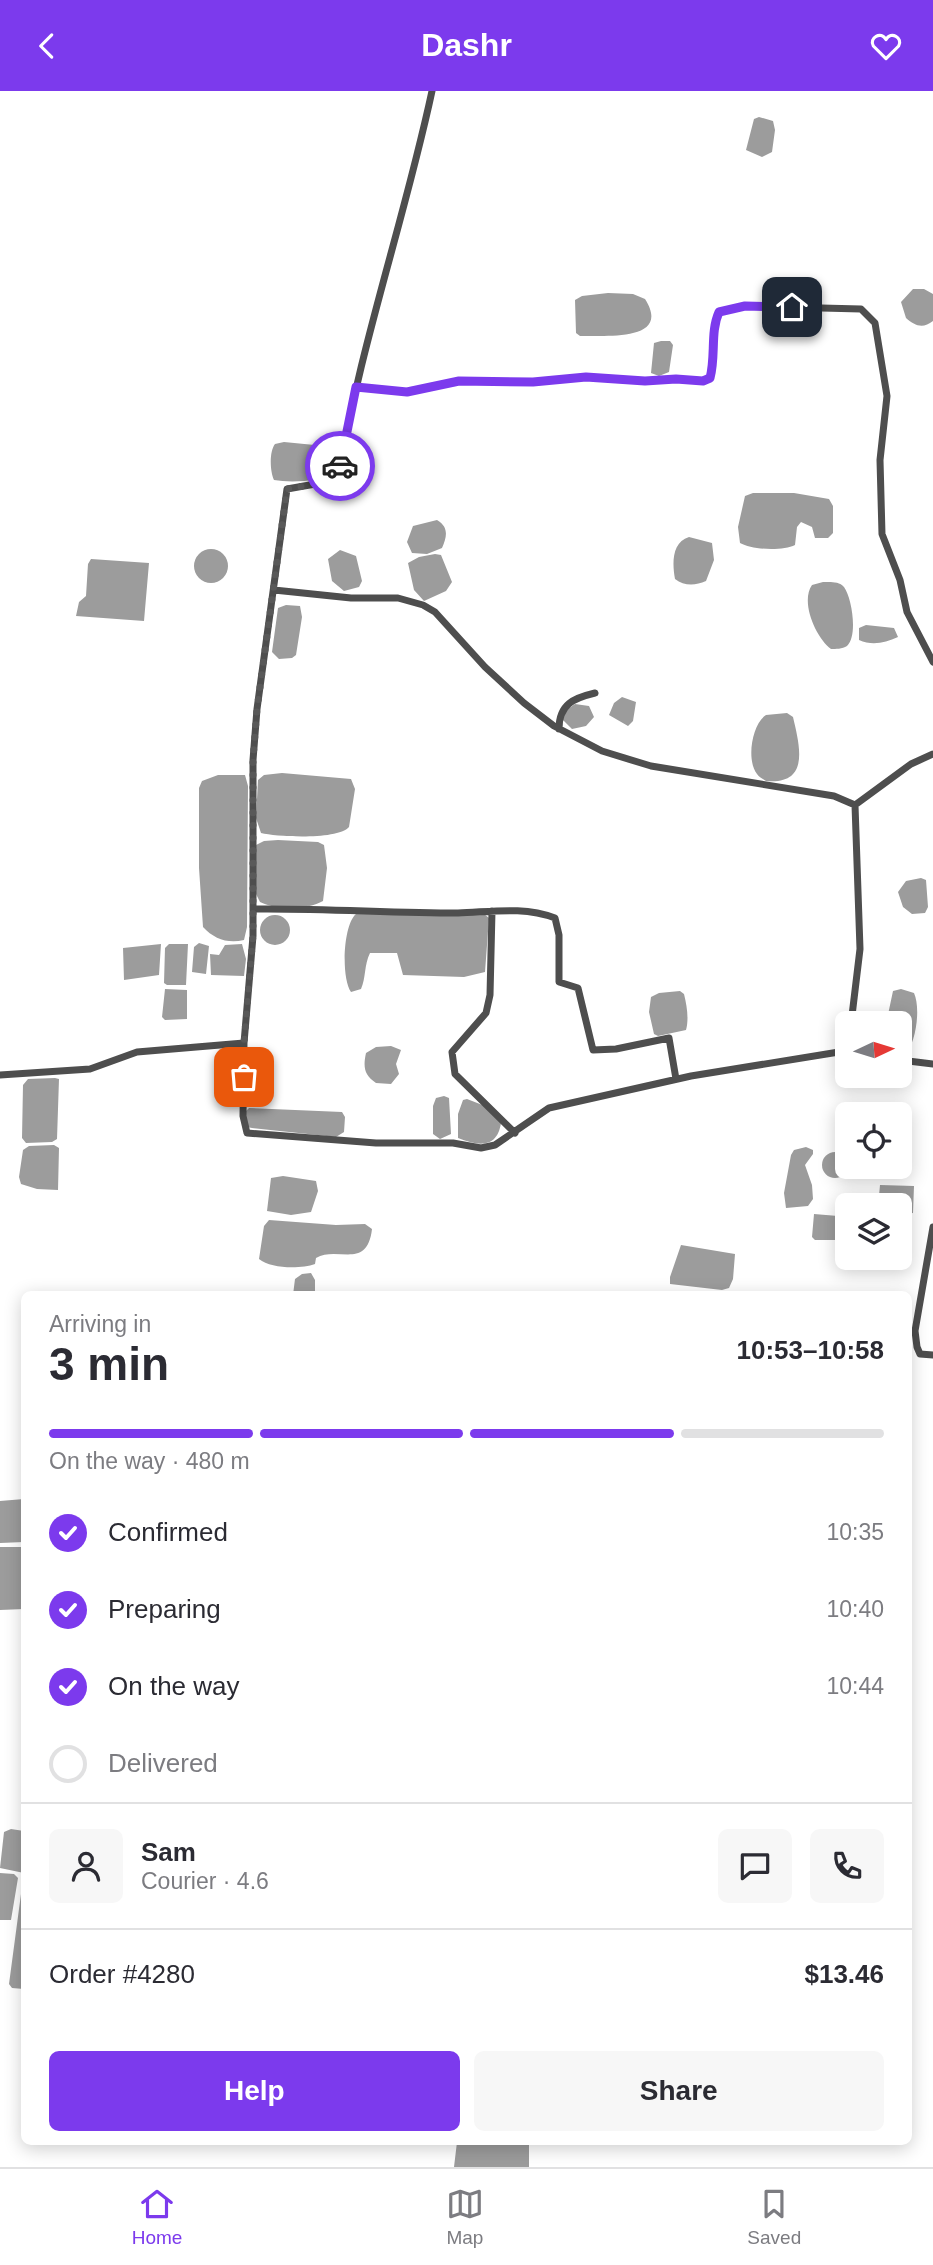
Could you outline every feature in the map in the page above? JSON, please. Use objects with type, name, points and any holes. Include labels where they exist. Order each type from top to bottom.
[{"type":"street","points":[[432,91],[356,387],[338,480],[287,489],[257,709],[253,760],[253,909],[244,1043],[243,1116],[247,1133],[376,1143],[453,1143],[481,1148],[495,1145],[549,1108],[676,1079],[835,1052]]},
{"type":"street","points":[[356,387],[407,392],[459,381],[545,381],[586,377],[703,381],[710,378],[713,367],[714,328],[719,312],[745,306],[861,309],[875,323],[887,396],[880,460],[882,534],[900,580],[907,612],[933,662]]},
{"type":"street","points":[[274,590],[351,598],[398,598],[423,605],[435,613],[504,685],[559,729],[602,751],[651,766],[834,796],[855,805]]},
{"type":"street","points":[[559,729],[561,714],[568,702],[595,693]]},
{"type":"street","points":[[855,805],[911,764],[933,754]]},
{"type":"street","points":[[852,1011],[860,949],[855,805]]},
{"type":"street","points":[[253,909],[524,911],[555,918],[559,935],[559,982],[578,988],[593,1050],[616,1049],[668,1038],[671,1040],[676,1079]]},
{"type":"street","points":[[492,911],[490,995],[486,1013],[452,1052],[456,1075],[515,1133]]},
{"type":"street","points":[[0,1075],[90,1069],[137,1052],[244,1043]]},
{"type":"street","points":[[912,1061],[933,1064]]},
{"type":"street","points":[[933,1227],[915,1331],[920,1355],[933,1355]]},
{"type":"shaded area","points":[[759,117],[773,121],[775,130],[772,152],[762,157],[746,150],[754,119]]},
{"type":"shaded area","points":[[913,289],[924,289],[933,294],[933,321],[926,325],[916,325],[906,318],[901,302]]},
{"type":"shaded area","points":[[633,294],[645,299],[651,313],[650,323],[631,334],[580,336],[576,333],[575,300],[582,296]]},
{"type":"shaded area","points":[[670,341],[673,345],[669,372],[659,376],[651,373],[654,343]]},
{"type":"shaded area","points":[[284,442],[335,447],[338,463],[336,471],[306,481],[274,480],[272,452],[275,444]]},
{"type":"shaded area","points":[[753,493],[794,493],[829,499],[833,506],[833,533],[828,538],[815,538],[812,527],[801,522],[797,527],[795,545],[790,547],[760,548],[740,543],[738,527],[745,496]]},
{"type":"shaded area","points":[[437,520],[444,526],[446,533],[442,548],[427,554],[412,553],[407,542],[413,526]]},
{"type":"shaded area","points":[[689,537],[712,543],[714,560],[706,581],[694,584],[678,581],[674,573],[676,548]]},
{"type":"shaded area","points":[[211,549],[223,554],[228,566],[223,578],[211,583],[199,578],[194,566],[199,554]]},
{"type":"shaded area","points":[[340,550],[356,556],[362,581],[359,587],[344,591],[332,581],[328,559]]},
{"type":"shaded area","points":[[441,555],[452,582],[446,591],[424,601],[414,590],[408,563],[419,557]]},
{"type":"shaded area","points":[[91,559],[149,563],[144,621],[76,616],[79,602],[86,596],[88,564]]},
{"type":"shaded area","points":[[823,582],[842,585],[847,592],[853,626],[850,641],[843,648],[831,649],[825,644],[811,619],[809,592],[812,585]]},
{"type":"shaded area","points":[[286,605],[300,606],[302,617],[296,655],[279,659],[272,652],[278,608]]},
{"type":"shaded area","points":[[866,625],[894,628],[898,637],[878,643],[859,640],[859,628]]},
{"type":"shaded area","points":[[622,697],[636,702],[633,721],[628,726],[609,715],[614,703]]},
{"type":"shaded area","points":[[575,704],[589,706],[594,717],[586,726],[572,729],[563,720],[565,711]]},
{"type":"shaded area","points":[[787,713],[793,717],[799,762],[790,777],[780,781],[766,781],[754,768],[751,752],[754,734],[766,715]]},
{"type":"shaded area","points":[[282,773],[351,779],[355,789],[349,827],[321,836],[261,833],[256,818],[258,780],[264,775]]},
{"type":"shaded area","points":[[218,775],[245,775],[248,786],[247,927],[244,940],[238,941],[212,935],[203,927],[199,868],[199,788],[202,781]]},
{"type":"shaded area","points":[[264,841],[318,842],[324,845],[327,868],[323,901],[292,908],[260,902],[256,894],[256,845]]},
{"type":"shaded area","points":[[921,878],[926,880],[928,907],[925,913],[912,914],[903,907],[898,892],[906,881]]},
{"type":"shaded area","points":[[356,914],[484,914],[489,918],[485,972],[464,977],[403,975],[397,953],[370,953],[361,989],[351,992],[346,975],[345,952],[348,929]]},
{"type":"shaded area","points":[[275,915],[286,919],[290,930],[286,941],[275,945],[264,941],[260,930],[264,919]]},
{"type":"shaded area","points":[[199,943],[209,946],[206,974],[192,972],[194,947]]},
{"type":"shaded area","points":[[161,944],[159,975],[124,980],[123,948]]},
{"type":"shaded area","points":[[169,944],[188,944],[186,985],[167,985],[164,983],[165,948]]},
{"type":"shaded area","points":[[242,944],[246,959],[244,976],[211,975],[210,954],[219,955],[225,945]]},
{"type":"shaded area","points":[[165,989],[187,990],[187,1019],[165,1020],[162,1017]]},
{"type":"shaded area","points":[[901,989],[914,993],[917,1017],[912,1044],[912,1011],[889,1011],[893,991]]},
{"type":"shaded area","points":[[680,991],[684,994],[687,1008],[686,1030],[658,1036],[654,1034],[649,1012],[651,997],[659,993]]},
{"type":"shaded area","points":[[391,1046],[401,1050],[396,1064],[399,1074],[391,1084],[376,1083],[365,1070],[366,1053],[376,1047]]},
{"type":"shaded area","points":[[28,1079],[59,1079],[57,1139],[52,1142],[26,1143],[22,1138],[23,1085]]},
{"type":"shaded area","points":[[436,1098],[449,1098],[451,1134],[440,1139],[433,1134],[433,1106]]},
{"type":"shaded area","points":[[463,1100],[485,1106],[501,1123],[499,1131],[491,1141],[479,1144],[458,1138],[458,1114]]},
{"type":"shaded area","points":[[249,1108],[342,1112],[345,1117],[344,1132],[336,1137],[247,1127],[245,1112]]},
{"type":"shaded area","points":[[54,1145],[59,1148],[58,1190],[37,1189],[21,1184],[19,1177],[23,1150],[29,1146]]},
{"type":"shaded area","points":[[806,1147],[813,1150],[805,1165],[812,1185],[813,1199],[808,1206],[786,1208],[784,1193],[791,1155],[794,1150]]},
{"type":"shaded area","points":[[835,1152],[835,1178],[826,1174],[822,1165],[830,1153]]},
{"type":"shaded area","points":[[283,1176],[316,1181],[318,1191],[311,1212],[291,1215],[267,1211],[271,1178]]},
{"type":"shaded area","points":[[880,1185],[914,1186],[913,1213],[912,1193],[879,1193]]},
{"type":"shaded area","points":[[814,1214],[835,1216],[835,1240],[815,1240],[812,1237]]},
{"type":"shaded area","points":[[269,1220],[336,1225],[365,1224],[372,1229],[369,1242],[358,1253],[324,1255],[316,1258],[315,1264],[286,1267],[271,1265],[259,1259],[264,1226]]},
{"type":"shaded area","points":[[681,1245],[735,1254],[733,1279],[729,1288],[722,1290],[670,1284]]},
{"type":"shaded area","points":[[311,1273],[315,1280],[315,1291],[294,1291],[295,1279],[302,1274]]},
{"type":"shaded area","points":[[21,1499],[21,1542],[0,1543],[0,1501]]},
{"type":"shaded area","points":[[0,1547],[21,1547],[21,1609],[0,1610]]},
{"type":"shaded area","points":[[11,1829],[21,1831],[21,1872],[0,1868],[4,1832]]},
{"type":"shaded area","points":[[0,1873],[14,1874],[18,1878],[11,1920],[0,1920]]},
{"type":"shaded area","points":[[21,1894],[21,1989],[12,1988],[9,1984]]},
{"type":"shaded area","points":[[457,2145],[529,2145],[529,2167],[454,2167]]},
{"type":"way so far","points":[[244,1077],[244,1043],[253,936],[253,760],[257,709],[287,489],[338,480],[340,466]]},
{"type":"route","points":[[340,466],[356,387],[407,392],[459,381],[533,382],[586,377],[703,381],[710,378],[713,367],[714,328],[719,312],[745,306],[792,307]]}]
